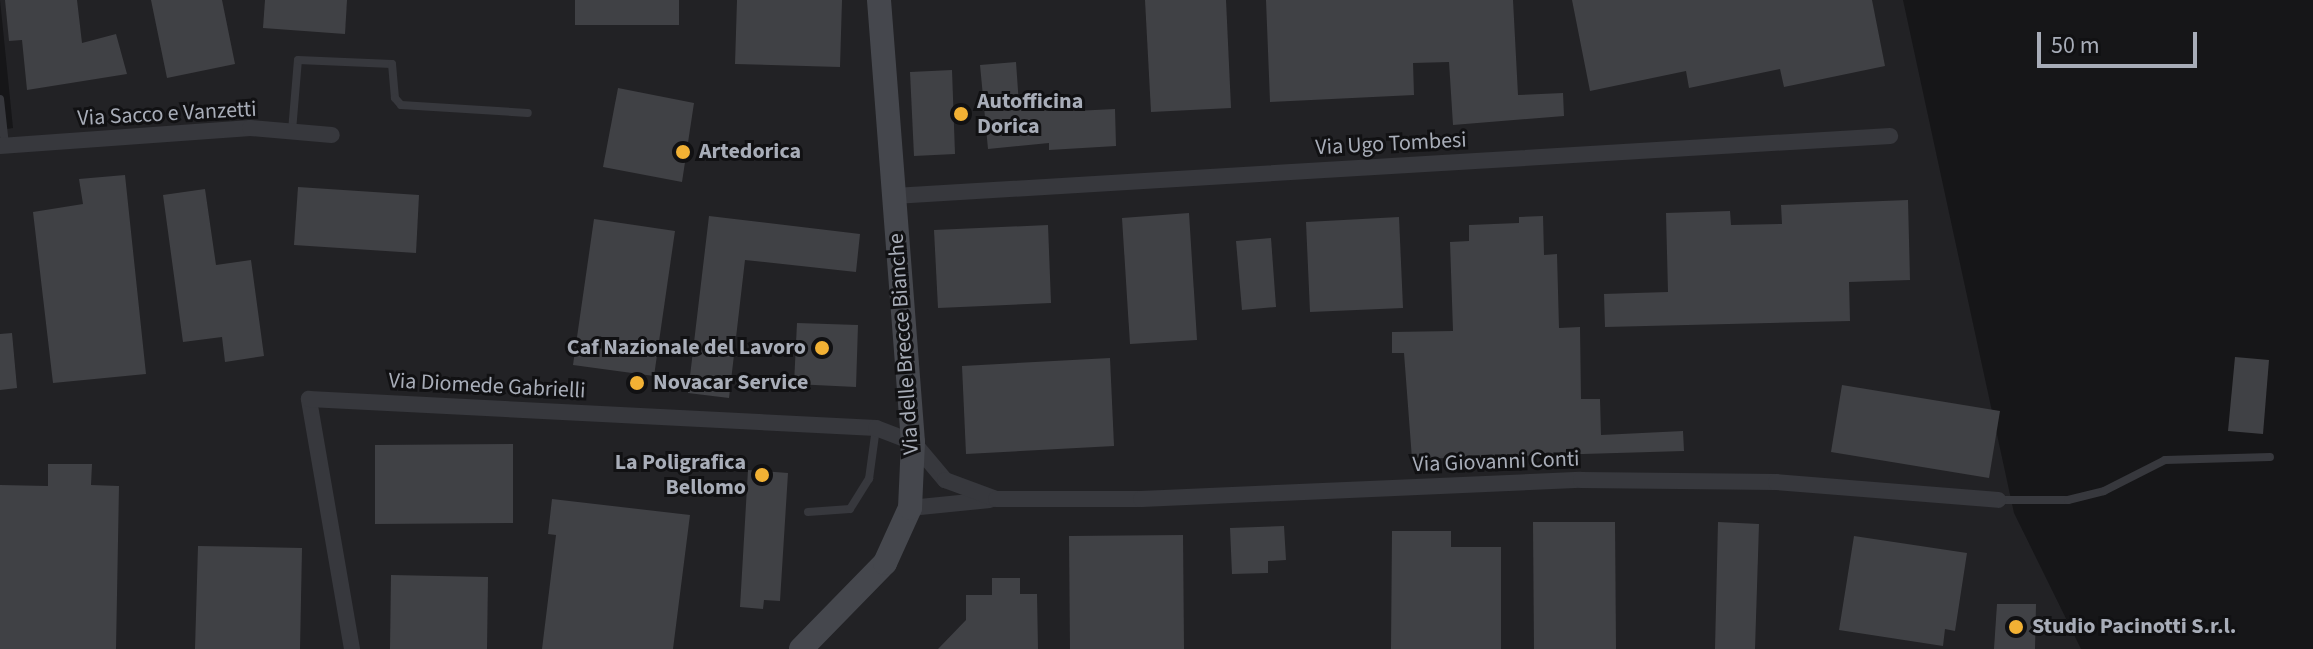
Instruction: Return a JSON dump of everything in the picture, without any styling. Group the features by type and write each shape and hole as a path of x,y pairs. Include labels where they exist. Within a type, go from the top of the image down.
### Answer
{"street":[{"name":"Via delle Brecce Bianche","path":"801,649 885,563 910,508 913,442 879,0"},
{"name":"Via Sacco e Vanzetti","path":"3,146 250,128 332,135"},
{"name":"Via Ugo Tombesi","path":"894,196 1890,136"},
{"name":"Via Diomede Gabrielli","path":"352,649 309,399 876,428 913,442"},
{"name":"Via Giovanni Conti","path":"913,442 945,480 996,499"},
{"name":"Via Giovanni Conti","path":"910,508 996,499 1141,499 1581,480 1776,482 1998,500"}],"lane":[{"path":"292,132 298,60 392,64 401,105 528,113"},
{"name":"Via Sacco e Vanzetti","path":"0,99 3,146"},
{"path":"808,512 850,509 869,479 876,428"},
{"path":"1998,500 2068,500 2104,491 2165,460 2217,454 2270,457"}],"shaded area":[{"path":"0,0 1903,0 2014,513 2081,649 0,649 0,130 13,128"}],"building":[{"path":"5,0 77,0 82,43 116,34 127,74 27,90 22,40 9,41"},
{"path":"151,0 222,0 235,64 167,78"},
{"path":"265,0 347,0 345,34 263,28"},
{"path":"575,0 679,0 679,25 575,25"},
{"path":"737,0 842,0 840,67 735,64"},
{"path":"1145,0 1226,0 1231,108 1151,112"},
{"path":"1266,0 1513,0 1518,95 1563,93 1564,116 1453,125 1449,62 1413,63 1414,95 1270,102"},
{"path":"1572,0 1872,0 1885,66 1784,87 1780,69 1689,88 1686,71 1590,91"},
{"path":"1016,62 1019,105 1075,102 1075,111 1115,109 1116,146 1049,150 1049,143 988,149 980,65"},
{"path":"952,70 955,154 914,156 910,72"},
{"path":"618,88 694,103 682,182 603,167"},
{"path":"125,175 146,374 53,383 33,212 83,204 79,179"},
{"path":"298,187 419,195 416,253 294,245"},
{"path":"205,189 216,265 251,260 264,356 225,362 222,337 183,342 163,195"},
{"path":"1908,200 1910,280 1849,282 1850,321 1605,327 1604,294 1668,292 1666,213 1730,211 1731,225 1782,224 1781,205"},
{"path":"1189,213 1197,340 1130,344 1122,218"},
{"path":"709,216 860,234 856,272 745,260 729,398 688,393"},
{"path":"1543,216 1544,255 1557,254 1559,328 1580,327 1581,399 1600,399 1601,435 1683,431 1684,451 1412,459 1404,353 1392,353 1392,332 1453,331 1450,242 1469,241 1469,225 1519,223 1519,217"},
{"path":"1399,217 1403,308 1310,312 1306,222"},
{"path":"594,219 675,231 654,376 573,365"},
{"path":"1048,225 1051,303 938,308 934,230"},
{"path":"1271,238 1276,307 1242,310 1236,241"},
{"path":"797,323 858,325 856,387 794,384"},
{"path":"12,333 17,388 0,390 0,334"},
{"path":"2235,357 2269,360 2263,434 2228,431"},
{"path":"1110,358 1114,446 966,454 962,366"},
{"path":"1842,385 2000,411 1989,478 1831,452"},
{"path":"513,444 513,523 375,524 375,445"},
{"path":"48,464 92,464 91,485 119,486 116,649 0,649 0,485 48,486"},
{"path":"748,470 788,473 780,601 764,600 763,609 740,607"},
{"path":"552,499 690,515 673,649 542,649 556,535 548,534"},
{"path":"1533,522 1615,522 1616,649 1534,649"},
{"path":"1718,522 1759,524 1755,649 1715,649"},
{"path":"1284,526 1286,560 1268,561 1268,573 1232,574 1230,528"},
{"path":"1392,531 1451,531 1451,547 1501,547 1501,649 1391,649"},
{"path":"1183,535 1184,649 1070,649 1069,536"},
{"path":"1854,536 1967,553 1955,631 1945,629 1943,646 1839,630"},
{"path":"198,546 302,548 300,649 195,649"},
{"path":"391,575 488,577 487,649 390,649"},
{"path":"992,578 1020,578 1020,594 1037,594 1038,649 938,649 966,620 966,595 992,595"},
{"name":"Studio Pacinotti S.r.l.","path":"1997,604 2036,604 2035,649 1994,649"}],"place":[{"name":"Autofficina Dorica","path":"961,114"},
{"name":"Artedorica","path":"683,152"},
{"name":"Caf Nazionale del Lavoro","path":"822,348"},
{"name":"Novacar Service","path":"637,383"},
{"name":"La Poligrafica Bellomo","path":"762,475"},
{"name":"Studio Pacinotti S.r.l.","path":"2016,627"}]}
